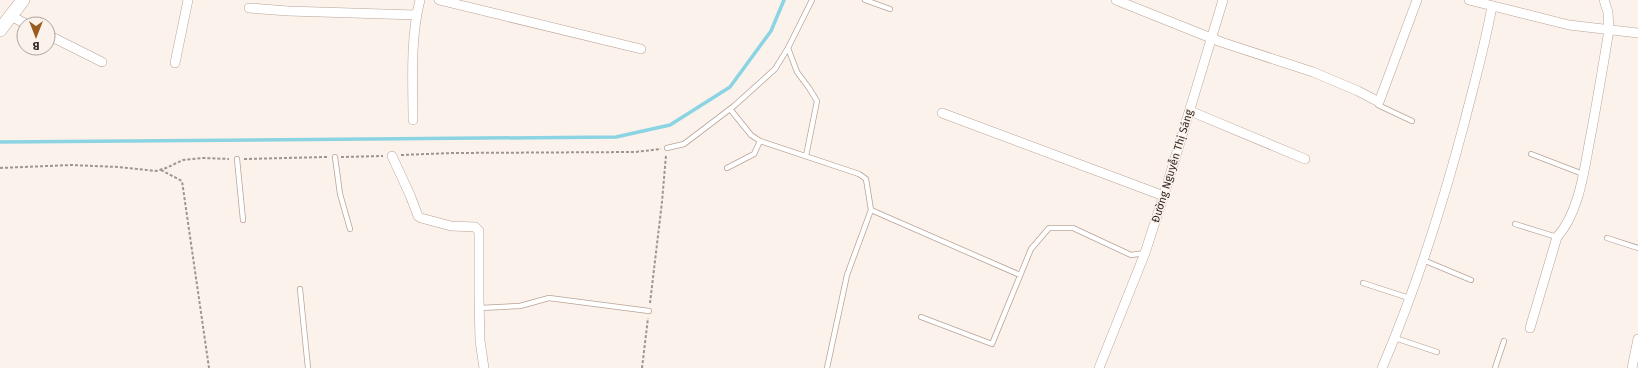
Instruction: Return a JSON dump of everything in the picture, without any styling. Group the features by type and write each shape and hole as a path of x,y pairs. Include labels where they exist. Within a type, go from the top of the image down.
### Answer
{"main road":[{"path":"0,30 23,0"}],"street":[{"path":"175,63 188,0"},
{"path":"413,120 416,15 420,0"},
{"path":"439,0 641,49"},
{"path":"1116,0 1212,38 1313,72 1358,91 1379,102 1417,0"},
{"name":"Đường Nguyễn Thị Sáng","path":"1099,368 1145,253 1164,196 1223,0"},
{"path":"1470,0 1569,25 1638,33"},
{"path":"1530,328 1557,237 1564,229 1573,211 1583,174 1609,30 1608,12 1604,0"},
{"path":"1382,368 1395,338 1447,187 1487,37 1492,6"},
{"path":"249,8 288,11 416,15"},
{"path":"11,16 16,19"},
{"path":"56,39 102,62"},
{"path":"1190,111 1304,159"},
{"path":"942,113 1164,196"},
{"path":"392,156 420,218 450,226 475,227 479,231 480,341 484,368"},
{"path":"1632,368 1638,339"}],"lane":[{"path":"667,148 684,144 730,109 775,69 788,48 812,0"},
{"path":"865,0 890,8"},
{"path":"788,48 797,72 817,101 806,156"},
{"path":"1379,102 1378,105 1412,121"},
{"path":"730,109 751,135 760,141 859,174 866,179 871,210 847,275 827,368"},
{"path":"727,168 754,154 760,141"},
{"path":"1531,154 1583,174"},
{"path":"335,157 340,194 350,228"},
{"path":"237,159 243,220"},
{"path":"871,210 1020,275"},
{"path":"1515,224 1557,237"},
{"path":"921,317 992,344 1031,249 1050,228 1073,228 1131,255 1145,253"},
{"path":"1607,238 1638,248"},
{"path":"1423,260 1471,280"},
{"path":"1363,283 1409,298"},
{"path":"300,289 308,368"},
{"path":"480,308 520,306 549,298 649,311"},
{"path":"1395,338 1437,352"},
{"path":"1495,368 1504,342"}],"path":[{"path":"642,368 667,148"},
{"path":"160,170 182,181 209,368"}],"waterway":[{"path":"0,142 616,137 670,125 730,87 771,31 784,0"}]}
